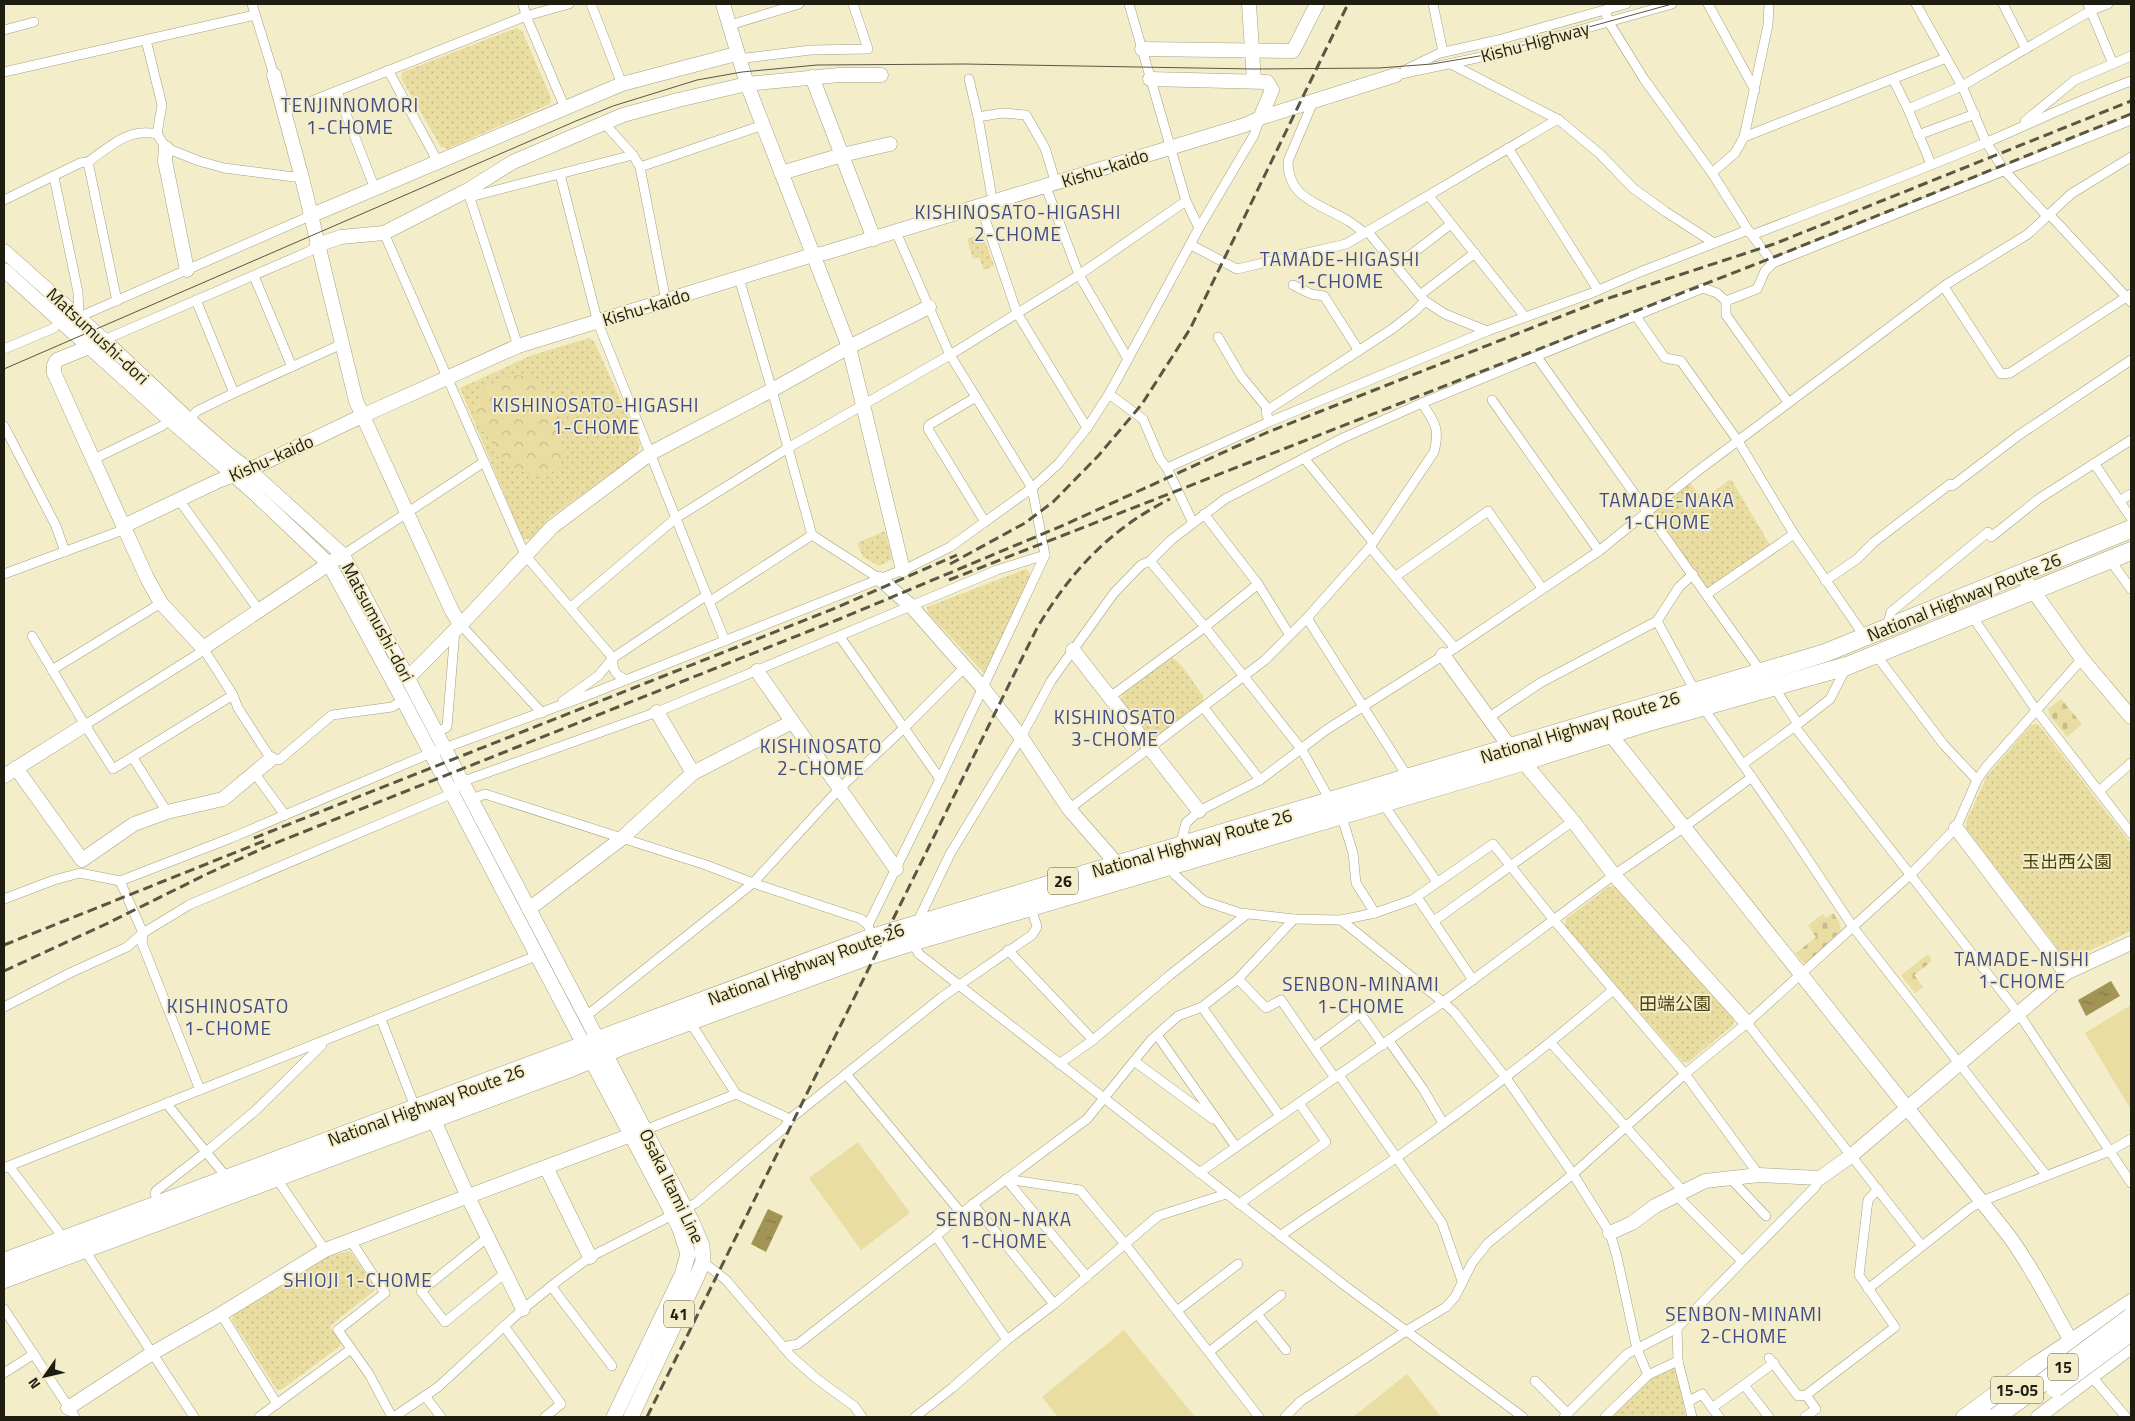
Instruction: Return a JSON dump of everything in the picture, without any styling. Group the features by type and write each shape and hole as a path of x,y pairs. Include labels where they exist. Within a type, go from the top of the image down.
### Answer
{"highway":[{"name":"National Highway Route 26","path":"4,1262 228,1179 271,1171 433,1118 870,932 914,933 1031,907 1168,866 1336,808 1409,778 1610,734 1700,700 1762,673 1825,653 2131,529"},
{"name":"National Highway Route 26","path":"4,1280 84,1249 271,1171 415,1107 595,1049 690,1022 865,957 914,933 1117,864 1180,846 1336,808 1382,802 1517,755 1700,700 1774,687 1847,666 2131,551"},
{"name":"15","path":"1996,1417 2131,1317"},
{"name":"15","path":"2016,1417 2131,1332"},
{"name":"15-05","path":"1981,1417 2052,1362 2070,1342"}],"main road":[{"name":"Osaka Itami Line","path":"595,1049 680,1213 702,1246 703,1262 631,1417"},
{"name":"Osaka Itami Line","path":"614,1417 682,1275 688,1254 680,1213"}],"street":[{"path":"252,4 274,75 302,178 356,401 452,611 457,626 447,727 436,733"},
{"path":"523,4 526,16 565,108"},
{"path":"284,112 526,16 569,4"},
{"path":"591,4 622,84"},
{"path":"723,4 746,84 849,346 903,570"},
{"path":"730,25 798,4"},
{"path":"54,176 78,292 79,317 310,216 622,84 737,57 811,50 868,49 853,4"},
{"path":"1129,4 1186,201 1200,228"},
{"path":"1249,4 1254,81"},
{"path":"1142,49 1294,51 1318,4"},
{"path":"1433,4 1444,52"},
{"name":"Kishu Highway","path":"1396,75 1444,52 1498,40 1626,4"},
{"name":"Kishu Highway","path":"1313,102 1396,75 1451,64 1672,4"},
{"path":"1708,4 1755,90"},
{"path":"1712,173 1735,153 1744,137 1768,25 1769,4"},
{"path":"2002,4 2026,49"},
{"path":"1908,109 1962,86 2026,49 2090,7 2108,4"},
{"path":"1920,5 1962,86 1986,142 2004,170 2130,297 2010,373 2001,374 1944,287"},
{"path":"2090,7 2113,64"},
{"path":"1605,10 1608,22 1644,79 1712,173 1750,233 1773,263"},
{"path":"4,72 255,16"},
{"path":"4,30 34,22"},
{"path":"146,40 162,105 157,134 166,148 199,162 224,168 302,178"},
{"path":"2015,128 2075,80 2131,56"},
{"path":"1744,137 1946,58"},
{"path":"1451,64 1558,119 1600,154 1634,189 1714,243"},
{"path":"388,70 438,162"},
{"path":"104,340 254,276 310,251 317,245 340,237 384,233 469,193 513,162 604,123 678,100 746,84 812,77 881,75"},
{"path":"812,77 874,239"},
{"path":"969,79 978,117 991,192"},
{"path":"16,768 81,867 120,881 438,751 542,713 903,570 950,547 1032,488 1059,463 1088,428 1109,394 1200,228 1254,135 1272,90 1267,82 1150,79"},
{"path":"1893,79 1931,164"},
{"path":"1167,468 1269,422 1487,331 1598,290 1714,243 1750,233 1931,164 1986,142 2088,96 2131,81"},
{"path":"337,90 375,189"},
{"path":"1313,102 1288,161 1288,168 1299,192 1317,206 1350,221 1367,232 1423,298 1445,314 1487,331"},
{"name":"Kishu-kaido","path":"4,574 124,530 128,524 179,500 249,470 362,416 518,346 598,323 806,257 874,239 1051,186 1313,102"},
{"path":"978,117 1002,113 1026,115 1045,148 1051,186 1079,274 1128,360"},
{"path":"1918,135 1975,114"},
{"path":"1191,245 1237,269 1346,244 1558,119"},
{"path":"1726,301 1757,290 1765,271 1773,263 2131,120"},
{"path":"604,123 633,155 640,167 666,301"},
{"path":"640,167 763,125"},
{"path":"4,200 80,163 88,162 127,135 142,132 157,134"},
{"path":"781,173 842,155 890,144"},
{"path":"166,148 165,161 187,270"},
{"path":"1508,148 1598,290"},
{"path":"469,193 560,174 633,155"},
{"path":"1180,846 1186,823 1199,811 1260,780 1326,730 1449,652 1599,551 1646,512 1788,402 1944,287 2028,234 2071,194 2131,158"},
{"path":"88,162 117,300"},
{"path":"560,174 598,323 726,641"},
{"path":"469,193 518,346"},
{"path":"1428,196 1525,317"},
{"path":"571,607 676,518 788,448 950,356 1079,274 1186,201"},
{"path":"981,207 1017,314 1088,428"},
{"path":"1396,266 1451,224"},
{"path":"870,932 896,869 1045,555 1032,488 950,356 896,232"},
{"path":"384,233 446,379 525,556 571,607 613,658 612,669 616,674 626,680"},
{"name":"Matsumushi-dori","path":"4,251 79,317 189,420 249,470 343,555 436,733 438,751 452,794 536,956 595,1049"},
{"path":"1269,422 1266,411 1268,409 1392,329 1414,312 1423,298 1474,253"},
{"name":"Matsumushi-dori","path":"4,270 329,564 403,700 461,782 586,1016 595,1049"},
{"path":"254,276 292,366"},
{"path":"739,278 812,535 880,579 912,607 983,688 1021,737 1070,809 1117,864"},
{"path":"1294,285 1311,294 1324,296 1359,351"},
{"path":"1523,1417 1280,1236 958,985 919,954 914,933 950,854 1021,737 1051,682 1073,650 1114,593 1141,565 1150,561 1171,540 1225,499 1304,458 1422,403 1703,288 1717,293 1726,301 1726,315 1788,402"},
{"path":"196,300 234,393"},
{"path":"408,678 552,527 650,454 772,390 849,346 929,307"},
{"path":"1636,315 1665,358 1681,361 1738,441 1794,534 1865,637"},
{"path":"4,349 54,328 60,321"},
{"path":"1218,337 1242,376 1268,409"},
{"path":"189,420 197,411 342,344"},
{"path":"88,347 56,360 54,373 92,460 124,530 161,603 203,648 271,759 279,760 332,715 392,707 403,700"},
{"path":"1538,357 1646,512 1693,574 1762,673"},
{"path":"1826,581 1857,558 1874,542 2019,435 2131,360"},
{"path":"1109,394 1143,419 1160,459 1167,468 1193,523"},
{"path":"976,397 929,425 928,429 985,522"},
{"path":"1492,400 1599,551"},
{"path":"1070,809 1265,660 1307,618 1372,544 1434,452 1438,436 1434,420 1422,403"},
{"path":"92,460 162,426 170,420"},
{"path":"4,426 56,526 65,552"},
{"path":"1887,628 1891,612 1990,534 2040,498 2131,440"},
{"path":"1304,458 1396,576 1449,652 1488,718 1517,755 1573,821 1614,875 1747,1024 1922,1246"},
{"path":"4,776 198,654 203,648 258,609 484,462"},
{"path":"2094,463 2131,518"},
{"path":"2119,501 2131,494"},
{"path":"179,500 258,609"},
{"path":"1396,576 1488,511 1542,588"},
{"path":"1204,514 1258,584 1289,634"},
{"path":"1707,594 1794,534"},
{"path":"553,708 598,676 613,658 812,535"},
{"path":"4,1007 127,946 143,933 189,905 452,794 461,782 657,712 912,607 996,570 1045,555"},
{"path":"2110,560 2131,589"},
{"path":"1150,561 1206,627 1302,750 1336,808 1353,853 1356,883 1375,913"},
{"path":"1488,718 1540,683 1658,620 1680,587 1693,574"},
{"path":"2021,574 2082,658 2131,718"},
{"path":"1110,697 1206,627 1258,584"},
{"path":"52,670 161,603"},
{"path":"1972,616 2036,710 2131,833"},
{"path":"1307,618 1409,778"},
{"path":"1658,620 1700,700 1853,927 2046,1175"},
{"path":"457,626 542,713"},
{"path":"32,636 113,769 233,695"},
{"path":"840,637 940,779"},
{"path":"1073,650 1199,811"},
{"path":"1876,655 1944,745 1977,780"},
{"path":"1285,1417 1301,1401 1406,1331 1446,1307 1455,1297 1472,1263 1488,1243 1573,1174 1685,1074 1747,1024 1910,875 1956,828 1977,780 2082,658"},
{"path":"1743,764 1830,699 1847,666"},
{"path":"586,1016 753,884 840,789 965,667"},
{"path":"757,670 896,869"},
{"path":"1774,687 1797,725 1910,875 2019,1014 2131,1183"},
{"path":"1204,708 1260,780"},
{"path":"657,712 693,773"},
{"path":"529,909 621,839 693,773 792,722"},
{"path":"1610,734 1982,1201 2023,1257 2070,1342 2092,1377 2126,1417"},
{"path":"133,758 167,812"},
{"path":"4,899 54,880 81,867 134,824 167,812 223,799 271,759"},
{"path":"2098,791 2131,763"},
{"path":"255,774 285,815"},
{"path":"1199,1173 1386,1043 1553,919 1752,777"},
{"path":"470,800 485,794 706,865 753,884 861,919 870,932"},
{"path":"1382,802 1437,882"},
{"path":"1434,921 1573,821"},
{"path":"1956,828 2066,973"},
{"path":"1168,866 1175,875 1204,901 1247,914 1294,919 1342,920 1375,913 1417,897 1493,844 1612,990 1685,1074 1759,1175"},
{"path":"120,881 143,933 142,943 200,1090"},
{"path":"1417,897 1473,980"},
{"path":"351,1241 385,1293 338,1330 369,1374 393,1417 438,1387 523,1309 590,1257 696,1204 785,1127 790,1119 846,1074 958,985 1032,935 1037,927 1031,907"},
{"path":"1059,1064 1093,1040 1170,975 1247,914"},
{"path":"783,1347 798,1344 936,1236 973,1204 1087,1119 1157,1035 1178,1016 1202,1007 1238,979 1294,919"},
{"path":"1342,920 1443,1002 1455,1014 1506,1078 1573,1174 1610,1233 1637,1349 1648,1374"},
{"path":"1535,1381 1566,1415 1628,1354 1677,1328 1816,1186 1820,1178 1852,1155 2066,973 2131,943"},
{"path":"1008,950 1093,1040"},
{"path":"65,1240 6,1167 382,1019 536,956"},
{"path":"1238,979 1266,1008 1281,1000 1397,1157 1442,1223 1462,1281"},
{"path":"1280,1236 1397,1157 1506,1078 1552,1043 1612,990"},
{"path":"1202,1007 1280,1116"},
{"path":"1314,1047 1360,1012 1423,1089 1443,1123"},
{"path":"382,1019 415,1107"},
{"path":"690,1022 736,1094 790,1119"},
{"path":"1157,1035 1236,1147"},
{"path":"155,1194 156,1191 255,1111 325,1041"},
{"path":"1552,1043 1679,1193 1742,1261"},
{"path":"1134,1061 1219,1123"},
{"path":"846,1074 962,1214"},
{"path":"4,1309 72,1412 151,1354 325,1250 736,1094"},
{"path":"166,1103 228,1179"},
{"path":"1239,1204 1326,1142 1299,1103"},
{"path":"433,1118 468,1197 523,1309"},
{"path":"1868,1289 1982,1201 2110,1151 2131,1140"},
{"path":"546,1167 590,1257"},
{"path":"271,1171 325,1250"},
{"path":"1610,1233 1632,1223 1655,1206 1705,1181 1759,1175 1820,1178"},
{"path":"1730,1178 1766,1216"},
{"path":"1006,1179 1080,1190 1125,1244 1259,1417"},
{"path":"1006,1179 1087,1277"},
{"path":"1712,1408 1744,1385 1772,1361 1798,1396 1806,1395 1895,1327 1859,1275 1868,1200 1878,1189"},
{"path":"915,1417 952,1388 1007,1340 1087,1277 1158,1216 1226,1194"},
{"path":"973,1204 1054,1304"},
{"path":"936,1236 1007,1340"},
{"path":"488,1237 421,1291 445,1322 505,1273"},
{"path":"84,1249 194,1417"},
{"path":"703,1262 726,1280 783,1347 817,1380 854,1406 862,1417"},
{"path":"1177,1311 1238,1264"},
{"path":"551,1286 612,1366"},
{"path":"1209,1352 1282,1295"},
{"path":"1963,1417 2032,1366 2131,1301"},
{"path":"220,1314 277,1404"},
{"path":"1257,1314 1286,1350"},
{"path":"504,1326 561,1404 545,1417"},
{"path":"1677,1328 1678,1361 1692,1417"},
{"path":"2038,1417 2131,1347"},
{"path":"260,1417 352,1349"},
{"path":"4,1373 34,1354"},
{"path":"1605,1417 1648,1374 1678,1361"},
{"path":"1744,1385 1768,1417"},
{"path":"1689,1401 1702,1394 1719,1417"},
{"path":"1806,1395 1823,1417"},
{"path":"425,1396 441,1417"},
{"path":"1805,1417 1816,1409"}],"green space":[{"path":"516,28 522,31 551,98 550,104 447,149 441,147 401,78 403,72"},
{"path":"982,233 994,266 984,270 979,257 973,259 967,239"},
{"path":"589,338 594,341 640,444 637,455 548,519 533,539 523,539 460,388 530,356"},
{"path":"517,375 527,376 535,380 540,386 551,406 560,431 563,453 561,464 553,472 545,475 532,475 510,464 493,444 474,411 484,390 494,382"},
{"path":"1731,479 1770,545 1707,590 1653,515 1654,510 1689,482 1703,499"},
{"path":"885,531 892,559 879,566 863,557 857,543"},
{"path":"1026,569 1030,574 988,670 984,673 928,613 927,607"},
{"path":"1172,657 1182,666 1203,696 1203,701 1153,739 1149,738 1121,701 1122,694"},
{"path":"2061,699 2082,724 2067,737 2050,716 2048,709"},
{"name":"玉出西公園","path":"2038,724 2131,844 2131,931 2070,960 2064,957 1967,830 1966,822 1987,776 2031,725"},
{"name":"田端公園","path":"1610,886 1616,887 1734,1019 1733,1025 1689,1062 1683,1062 1565,927 1566,919"},
{"path":"1833,913 1839,922 1841,930 1808,962 1803,963 1796,953 1816,937 1808,925 1823,914 1826,918"},
{"path":"1928,954 1932,961 1914,975 1923,987 1915,993 1901,975"},
{"path":"2131,1005 2131,1110 2085,1033"},
{"path":"858,1142 910,1213 861,1250 809,1178"},
{"path":"350,1251 375,1287 375,1290 330,1326 341,1343 340,1346 281,1390 277,1390 232,1320 233,1314 326,1257"},
{"path":"1124,1330 1195,1417 1058,1417 1042,1397"},
{"path":"1672,1367 1676,1369 1686,1417 1612,1416 1646,1380"},
{"path":"1407,1374 1441,1417 1353,1417"}],"water":[{"path":"2111,981 2120,996 2086,1016 2078,1000"},
{"path":"768,1209 783,1216 766,1252 751,1244"}],"tram line":[{"path":"4,369 576,121 613,106 697,80 742,72 817,65 964,64 1254,69 1379,68 1432,64 1491,54 1672,4"}],"railway":[{"path":"950,564 1025,523 1053,502 1099,455 1142,404 1190,329 1348,4"},
{"path":"4,971 268,846 842,618 1064,525 1268,432 1600,301 1774,244 2131,101"},
{"path":"949,580 1779,255 2131,114"},
{"path":"647,1417 1037,628 1064,588 1094,553 1129,524 1170,499"},
{"path":"254,838 838,607 957,555"},
{"path":"4,945 264,841"}],"district":[{"name":"TENJINNOMORI 1-CHOME","path":"350,115"},
{"name":"KISHINOSATO-HIGASHI 2-CHOME","path":"1018,222"},
{"name":"TAMADE-HIGASHI 1-CHOME","path":"1340,269"},
{"name":"KISHINOSATO-HIGASHI 1-CHOME","path":"596,415"},
{"name":"TAMADE-NAKA 1-CHOME","path":"1667,510"},
{"name":"KISHINOSATO 3-CHOME","path":"1115,727"},
{"name":"KISHINOSATO 2-CHOME","path":"821,756"},
{"name":"TAMADE-NISHI 1-CHOME","path":"2022,969"},
{"name":"SENBON-MINAMI 1-CHOME","path":"1361,994"},
{"name":"KISHINOSATO 1-CHOME","path":"228,1016"},
{"name":"SENBON-NAKA 1-CHOME","path":"1004,1229"},
{"name":"SHIOJI 1-CHOME","path":"358,1279"},
{"name":"SENBON-MINAMI 2-CHOME","path":"1744,1324"}]}
